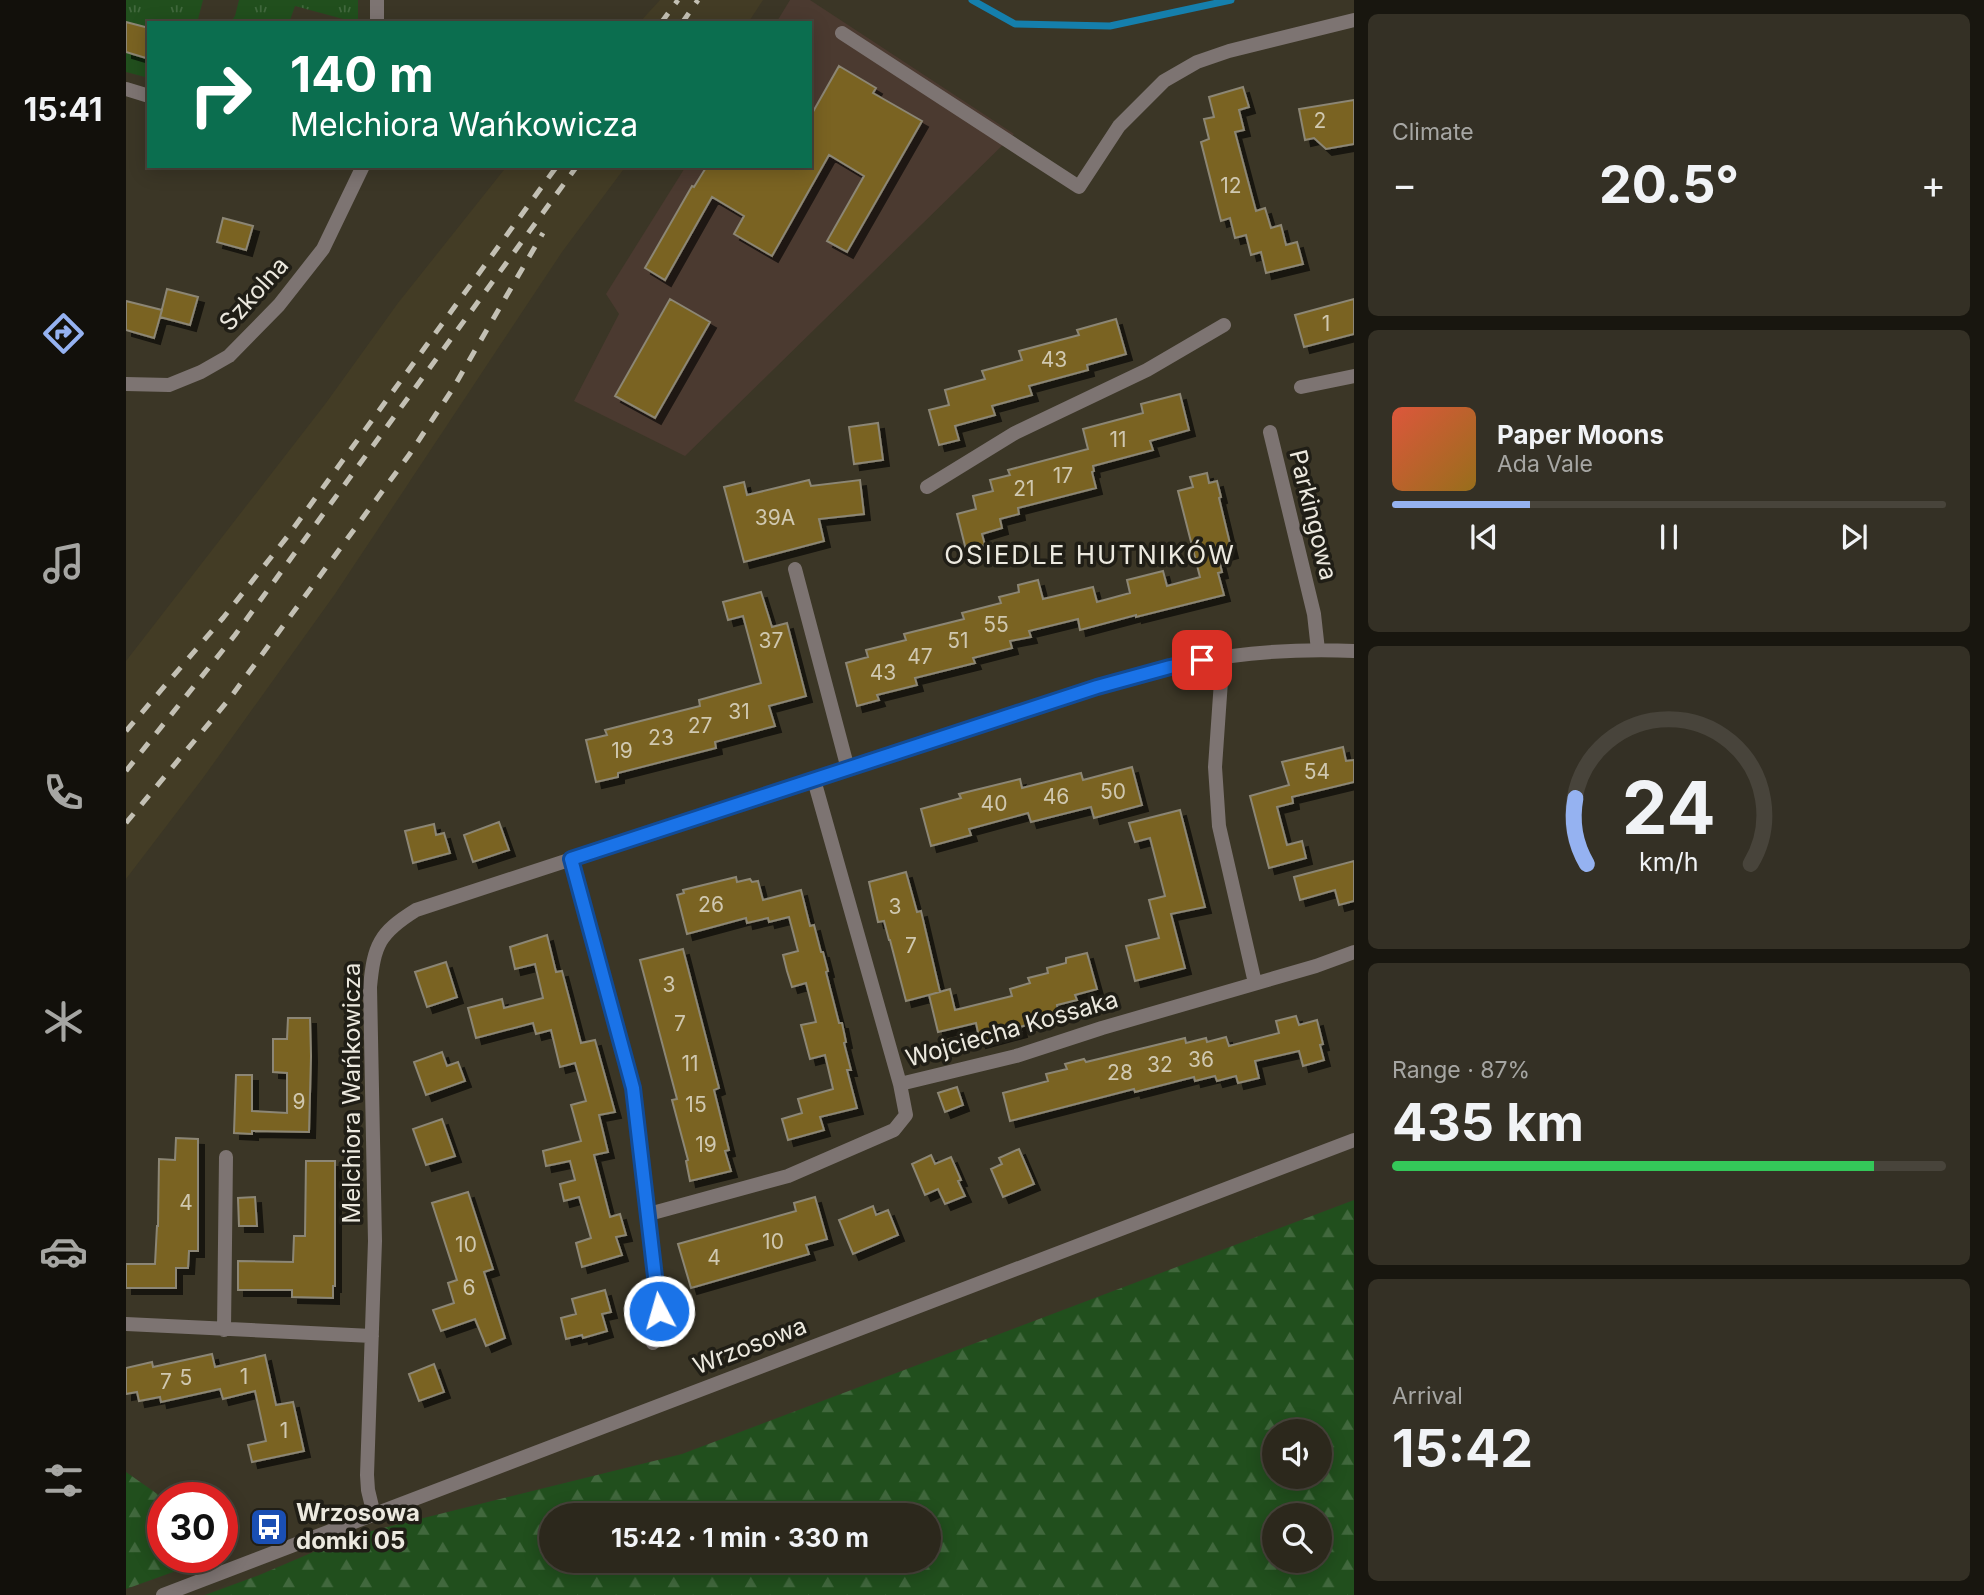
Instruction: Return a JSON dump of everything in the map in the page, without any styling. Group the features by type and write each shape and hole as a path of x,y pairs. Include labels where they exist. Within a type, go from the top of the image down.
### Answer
{"street":[{"path":"377,0 377,21"},
{"path":"842,33 1079,187 1119,126 1164,81 1197,62 1229,51 1354,20"},
{"path":"126,89 147,95"},
{"name":"Szkolna","path":"126,384 169,385 201,372 229,356 279,305 323,249 362,168"},
{"path":"927,488 1015,433 1147,370 1224,325"},
{"path":"1301,387 1354,376"},
{"name":"Parkingowa","path":"1270,432 1314,614 1318,650"},
{"path":"795,569 848,769"},
{"name":"Melchiora Wańkowicza","path":"373,1515 368,1490 374,1215 370,987 376,949 383,936 397,922 416,910 1097,687 1184,663 1220,657 1318,650 1354,651"},
{"path":"1220,657 1215,767 1219,826 1255,983"},
{"path":"814,780 900,1084"},
{"path":"571,859 633,1088 659,1311 653,1343"},
{"name":"Wojciecha Kossaka","path":"649,1214 788,1176 894,1130 906,1115 900,1084 1016,1056 1102,1028 1315,967 1354,952"},
{"name":"Wrzosowa","path":"163,1595 1354,1140"},
{"path":"224,1330 226,1157"},
{"path":"126,1324 372,1336"}],"shaded area":[{"path":"660,0 763,0 749,21 641,21"},
{"path":"790,0 810,0 1014,134 685,456 574,401 619,314 606,294 685,168 812,168 812,21 777,21"},
{"path":"505,168 625,168 562,252 335,594 203,778 126,879 126,661 326,403 398,303"}],"green space":[{"path":"126,0 203,0 198,21 147,21 147,77 126,72"},
{"path":"239,0 358,0 358,21 295,6 290,21 231,21"},
{"path":"1354,1200 1354,1595 205,1595 351,1536 682,1454"},
{"path":"126,1472 147,1487 147,1573 170,1573 126,1589"}],"building":[{"path":"126,22 147,27 147,58 126,52"},
{"path":"839,66 876,88 873,93 922,121 847,252 827,241 864,176 829,155 772,256 734,234 744,216 712,197 665,280 645,268 692,186 694,187 706,168 812,168 812,113"},
{"path":"1243,87 1249,107 1239,110 1244,130 1235,132 1256,211 1265,208 1271,228 1281,225 1286,245 1297,242 1303,264 1266,273 1261,252 1251,255 1246,235 1235,238 1230,218 1221,221 1201,142 1209,139 1204,119 1214,117 1209,97"},
{"path":"1354,100 1354,144 1326,149 1314,138 1305,140 1299,109"},
{"path":"223,218 253,226 246,250 217,242"},
{"path":"167,289 198,297 190,325 160,317"},
{"path":"670,299 710,322 655,418 615,396"},
{"path":"1354,299 1354,334 1304,347 1295,315"},
{"path":"126,301 162,310 154,338 126,330"},
{"path":"1116,319 1126,354 1087,365 1088,370 1029,386 1032,395 992,406 995,415 955,426 959,440 939,445 929,410 949,405 945,390 985,379 982,371 1022,360 1019,351 1079,335 1077,330"},
{"path":"1180,394 1189,430 1150,441 1153,450 1093,466 1096,488 1018,508 1019,514 1000,519 1002,528 982,534 985,545 966,550 957,514 976,509 973,496 993,491 990,480 1010,475 1008,470 1088,449 1083,429 1143,413 1141,404"},
{"path":"878,423 883,460 854,464 849,427"},
{"path":"1207,473 1209,483 1217,481 1232,552 1218,556 1222,572 1218,573 1224,595 1080,630 1078,619 1029,631 1031,637 1010,641 1012,648 973,658 975,663 915,678 917,685 877,695 879,700 857,706 846,663 868,657 866,650 906,640 904,634 964,619 962,613 1001,603 999,597 1019,592 1018,585 1038,580 1043,599 1093,587 1097,602 1130,593 1127,580 1163,571 1167,586 1200,577 1178,491 1193,487 1190,477"},
{"path":"809,480 811,486 860,480 864,514 819,519 824,541 744,562 724,487 744,482 747,495"},
{"path":"761,592 772,627 787,623 806,696 769,706 775,726 715,742 716,748 618,773 618,777 596,782 586,740 607,735 605,730 700,706 699,700 761,683 743,616 728,620 723,602"},
{"path":"1343,747 1346,761 1354,760 1354,782 1292,797 1293,803 1277,807 1287,845 1302,841 1306,858 1269,868 1250,796 1289,785 1282,762"},
{"path":"1132,767 1142,805 1094,818 1091,807 1031,822 1028,813 969,829 971,835 931,846 921,809 961,798 959,794 1020,779 1022,788 1081,773 1083,780"},
{"path":"1180,810 1205,907 1171,914 1185,968 1135,981 1126,946 1159,938 1149,900 1165,896 1150,838 1135,842 1129,823"},
{"path":"499,822 509,850 473,862 464,835"},
{"path":"434,824 436,835 444,833 450,853 413,863 405,831"},
{"path":"1354,861 1354,901 1339,905 1335,890 1300,900 1294,877"},
{"path":"906,872 917,912 921,911 940,992 906,1001 884,921 878,922 869,882"},
{"path":"736,877 737,882 750,879 752,882 758,881 763,900 801,890 810,926 814,925 823,952 846,1042 844,1043 851,1070 847,1070 857,1108 820,1117 824,1130 788,1140 782,1119 802,1113 798,1099 833,1089 825,1055 810,1059 801,1025 816,1022 806,983 792,987 787,971 783,955 798,951 789,917 769,922 768,918 747,923 746,918 687,934 677,895 684,893 683,890"},
{"path":"547,935 556,972 562,971 581,1043 595,1040 615,1112 599,1115 608,1152 594,1155 610,1217 620,1214 626,1235 616,1237 622,1255 582,1267 576,1243 591,1238 579,1197 564,1201 560,1184 575,1180 570,1161 546,1166 543,1151 581,1141 571,1105 586,1101 575,1063 560,1067 551,1030 536,1034 533,1023 476,1038 468,1008 502,999 504,1008 543,998 535,964 515,969 510,947"},
{"path":"683,949 719,1088 714,1090 729,1150 725,1151 731,1171 690,1181 688,1160 672,1100 677,1099 640,960"},
{"path":"1087,953 1097,989 1075,995 1077,1000 1057,1005 1058,1011 1038,1016 1040,1021 1020,1027 1021,1031 980,1042 976,1023 938,1032 929,995 950,989 955,1010 1012,996 1010,989 1030,983 1028,978 1048,973 1047,968 1066,963 1066,958"},
{"path":"446,962 457,997 427,1007 415,972"},
{"path":"1296,1016 1299,1025 1317,1020 1324,1060 1303,1066 1299,1051 1255,1061 1259,1078 1238,1083 1236,1076 1217,1081 1215,1076 1195,1081 1194,1077 1135,1092 1134,1089 1010,1121 1003,1093 1048,1081 1046,1074 1067,1069 1065,1064 1084,1059 1086,1062 1185,1038 1186,1043 1206,1038 1207,1042 1226,1037 1229,1046 1279,1033 1276,1021"},
{"path":"288,1018 310,1018 309,1132 234,1133 236,1075 252,1075 252,1111 287,1113 287,1073 273,1072 273,1039 287,1039"},
{"path":"442,1052 447,1066 458,1062 465,1081 426,1095 414,1062"},
{"path":"957,1087 963,1105 945,1112 938,1093"},
{"path":"442,1119 455,1156 426,1165 413,1129"},
{"path":"176,1138 198,1139 198,1251 189,1251 188,1268 176,1268 176,1288 126,1288 126,1264 155,1264 159,1159 175,1160"},
{"path":"1019,1149 1034,1184 1003,1197 991,1169 1002,1164 999,1158"},
{"path":"931,1155 935,1164 951,1157 965,1196 945,1204 938,1189 925,1195 912,1164"},
{"path":"306,1161 335,1161 333,1298 292,1297 292,1290 238,1290 238,1261 293,1262 294,1236 305,1236"},
{"path":"468,1192 493,1269 484,1272 505,1338 486,1346 475,1319 441,1331 433,1310 454,1303 448,1283 457,1280 432,1203"},
{"path":"255,1197 257,1226 239,1226 238,1198"},
{"path":"815,1197 827,1239 806,1245 809,1254 691,1288 678,1244 796,1211 794,1203"},
{"path":"873,1206 876,1215 888,1210 898,1235 853,1254 839,1220"},
{"path":"605,1290 611,1312 602,1314 607,1331 583,1338 582,1335 566,1339 561,1318 576,1314 572,1299"},
{"path":"212,1354 215,1367 265,1355 276,1405 293,1402 304,1451 252,1462 248,1445 266,1441 255,1391 223,1399 220,1389 161,1402 160,1397 139,1401 137,1392 126,1394 126,1368 152,1362 153,1367"},
{"path":"434,1364 444,1392 419,1401 409,1374"}],"waterway":[{"path":"972,0 1015,24 1110,26 1231,0"}],"railway":[{"path":"662,21 678,0"},
{"path":"683,21 698,0"},
{"path":"126,731 223,618 287,537 556,168"},
{"path":"126,771 235,635 576,168"},
{"path":"126,823 230,698 409,455 452,390 543,233"}],"place":[{"name":"Wrzosowa domki 05","path":"269,1527"}],"district":[{"name":"OSIEDLE HUTNIKÓW","path":"1090,555"}],"route":[{"path":"659,1311 633,1088 571,859 1097,687 1202,660"}]}
